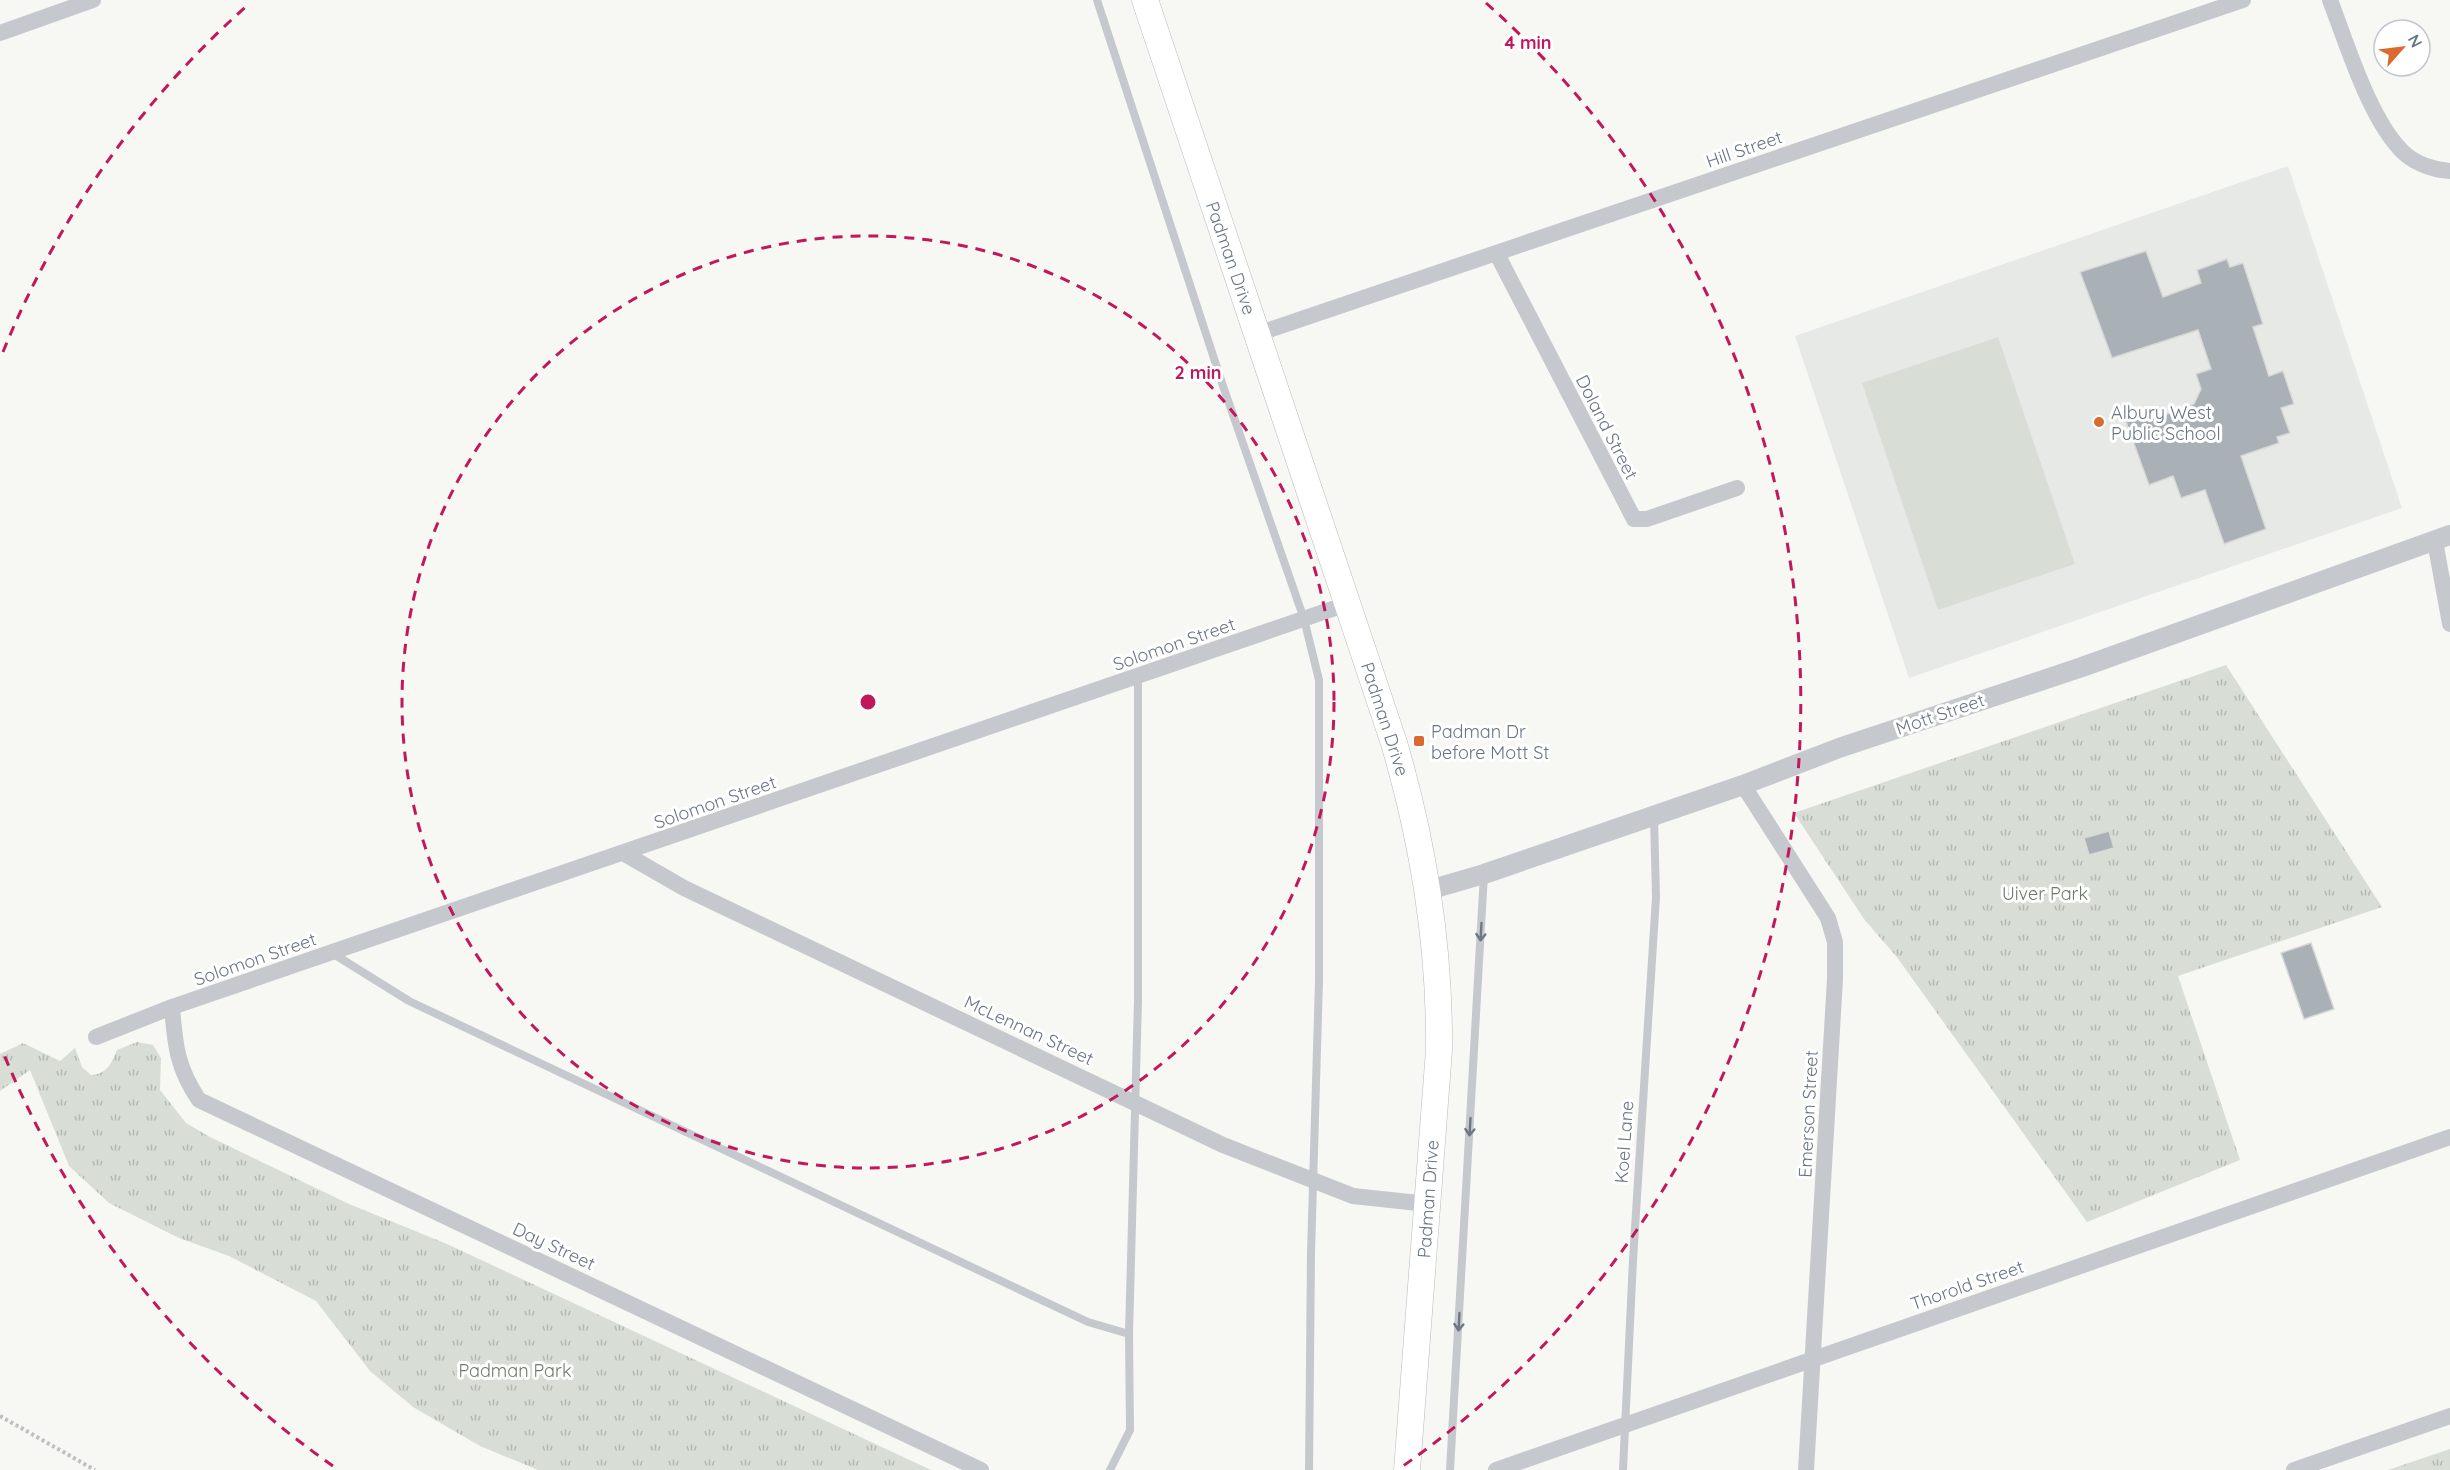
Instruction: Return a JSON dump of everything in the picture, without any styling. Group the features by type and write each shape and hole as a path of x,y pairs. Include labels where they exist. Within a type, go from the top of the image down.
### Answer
{"main road":[{"name":"Padman Drive","path":"1145,0 1406,783 1429,890 1439,993 1439,1050 1407,1470"}],"street":[{"path":"0,33 93,0"},
{"name":"Hill Street","path":"1257,334 2243,0"},
{"path":"2330,0 2372,105 2393,141 2405,154 2425,166 2450,171"},
{"name":"Doland Street","path":"1497,254 1634,519 1647,519 1737,488"},
{"path":"2442,538 2450,624"},
{"name":"Mott Street","path":"1429,890 1484,874 1654,816 1839,748 2082,667 2442,538"},
{"name":"Solomon Street","path":"96,1036 172,1007 625,854 1347,604"},
{"name":"Emerson Street","path":"1743,785 1824,911 1835,942 1835,991 1806,1470"},
{"name":"McLennan Street","path":"625,854 684,888 1223,1145 1314,1183 1373,1200 1428,1204"},
{"name":"Day Street","path":"172,1007 176,1054 185,1080 199,1100 981,1470"},
{"name":"Thorold Street","path":"1496,1470 2450,1137"},
{"path":"2294,1470 2450,1416"}],"lane":[{"path":"1097,0 1223,386 1314,653 1320,706 1309,1470"},
{"path":"1110,1470 1130,1430 1129,1334 1138,977 1138,678"},
{"name":"Koel Lane","path":"1623,1470 1633,1260 1656,897 1654,816"},
{"path":"1450,1470 1484,874"},
{"path":"332,953 409,1001 1088,1322 1129,1334"}],"path":[{"path":"0,1416 95,1470"}],"shaded area":[{"name":"Albury West Public School","path":"2288,166 2402,508 1909,678 1795,336"}],"green space":[{"path":"1998,337 2075,564 1938,610 1862,383"},
{"name":"Uiver Park","path":"2226,665 2382,907 2178,976 2240,1160 2087,1222 1896,956 1864,919 1794,813"},
{"name":"Padman Park","path":"137,1042 153,1045 161,1058 160,1090 186,1123 210,1137 349,1204 447,1244 931,1470 538,1470 480,1446 413,1407 370,1371 316,1301 229,1256 179,1238 109,1203 69,1166 30,1070 0,1091 0,1054 23,1043 60,1061 75,1048 82,1067 91,1075 105,1070 117,1050"},
{"path":"2450,1449 2450,1470 2388,1470"}],"building":[{"path":"2146,251 2163,297 2201,283 2197,270 2227,259 2230,267 2243,263 2263,324 2253,327 2269,376 2283,371 2294,404 2281,408 2290,433 2277,437 2279,443 2241,456 2266,529 2224,544 2205,490 2181,498 2173,476 2149,485 2125,419 2164,406 2167,414 2194,404 2201,389 2196,374 2211,369 2198,330 2112,358 2080,272"},
{"path":"2109,831 2114,848 2089,855 2084,838"},
{"path":"2311,943 2334,1009 2304,1019 2281,953"}],"place":[{"name":"Albury West Public School","path":"2099,422"},
{"name":"Padman Dr before Mott St","path":"1419,741"}]}
